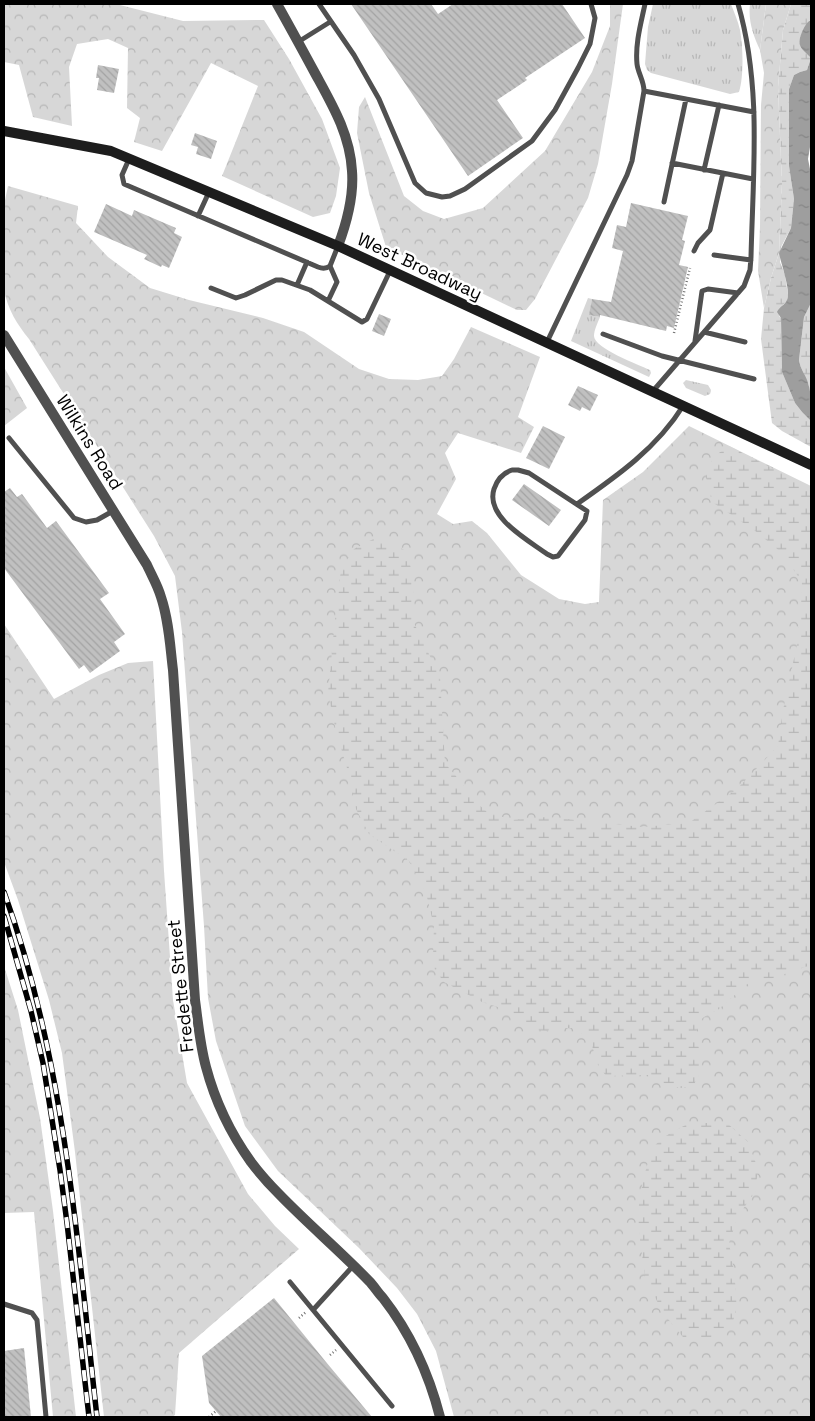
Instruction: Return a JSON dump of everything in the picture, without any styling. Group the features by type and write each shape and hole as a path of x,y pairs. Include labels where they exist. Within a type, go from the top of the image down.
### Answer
{"main road":[{"name":"West Broadway","path":"4,131 111,151 129,158 338,246 811,465"}],"street":[{"path":"277,4 339,119 351,156 351,200 338,246"},
{"name":"Wilkins Road","path":"4,335 148,567"},
{"name":"Fredette Street","path":"148,567 161,596 170,639 195,1000 201,1045 218,1102 238,1142 252,1164 291,1207 370,1282 403,1326 424,1368 440,1417"}],"lane":[{"path":"319,4 354,55 380,99 415,183 426,192 442,197 450,196 465,188 532,141 554,110 590,44 595,18 591,4"},
{"path":"547,342 632,161 644,91 638,71 637,50 645,4"},
{"path":"653,392 744,286 750,270 754,112 749,53 739,6"},
{"path":"298,42 330,22"},
{"path":"644,91 754,112"},
{"path":"664,202 686,99"},
{"path":"704,170 719,106"},
{"path":"129,158 122,175 124,184 306,262 323,269 328,268 338,246"},
{"path":"672,163 753,179"},
{"path":"694,251 698,243 710,230 722,173"},
{"path":"198,216 209,192"},
{"path":"714,255 751,260"},
{"path":"297,285 306,262"},
{"path":"328,301 337,282 330,266"},
{"path":"211,288 236,298 276,280 282,280 310,290 362,322 367,319 390,270"},
{"path":"695,343 702,291 708,289 738,293"},
{"path":"704,332 745,342"},
{"path":"603,334 662,356 754,379"},
{"path":"577,504 641,456 665,432 684,406"},
{"path":"9,438 74,518 86,522 97,520 113,511"},
{"path":"518,470 529,474 577,504 587,511 585,520 561,554 553,557 506,523 498,513 492,499 496,485 502,475 518,470"},
{"path":"313,1310 353,1266"},
{"path":"290,1282 392,1406"},
{"path":"4,1304 32,1313 36,1317 46,1417"}],"path":[{"path":"674,333 690,268"},
{"path":"209,1417 216,1412"}],"green space":[{"path":"4,4 116,4 183,21 264,20 289,59 322,119 340,168 336,196 330,213 313,217 222,176 258,86 211,63 162,151 134,142 140,118 127,108 128,48 108,39 77,44 69,67 72,126 33,117 19,65 4,62"},
{"path":"610,4 623,4 598,164 588,198 535,299 526,310 517,310 386,247 369,193 357,133 359,107 365,97 404,196 423,211 444,219 483,208 545,151 592,72 610,26"},
{"path":"653,4 731,4 739,27 742,45 742,70 739,92 730,94 651,73 647,70 645,64 648,27"},
{"path":"750,4 766,4 760,50 752,28"},
{"path":"766,4 791,4 783,30 778,87 782,184 779,253 764,308 758,271 761,105 764,73 760,50"},
{"path":"791,4 811,4 811,21 809,21 800,37 800,44 811,58 807,70 794,75 789,89 789,166 794,199 791,228 781,247 780,262 785,275 788,295 779,316 781,318 782,372 795,403 811,421 811,447 782,431 772,423 761,339 764,308 779,253 782,184 778,87 783,30"},
{"path":"8,186 78,206 76,223 108,257 150,288 189,300 263,318 304,332 359,369 389,379 418,380 442,376 454,359 471,327 540,357 518,417 534,427 521,453 458,433 445,453 456,479 437,514 453,524 472,521 487,533 521,575 559,599 585,604 599,602 603,500 643,472 689,426 811,486 811,1417 454,1417 436,1351 417,1314 397,1288 359,1248 278,1171 245,1126 216,1041 208,998 182,632 175,576 154,536 11,310 4,290 4,205"},
{"path":"588,298 592,299 590,315 600,317 594,334 596,341 618,356 650,370 649,377 571,341"},
{"path":"811,303 811,397 799,360 804,317"},
{"path":"4,367 27,408 4,426"},
{"path":"686,380 708,385 711,390 710,394 705,396 686,388 683,383"},
{"path":"729,446 811,488 811,965 767,980 754,978 719,1009 698,1022 696,1035 701,1057 698,1077 693,1086 680,1088 660,1082 648,1075 606,1076 598,1065 590,1039 574,1028 558,1028 547,1031 528,1030 514,1021 507,1010 482,1002 444,982 435,970 433,957 434,926 426,893 409,861 369,834 356,809 328,693 341,570 354,549 379,536 406,551 414,579 412,619 440,677 445,763 484,810 511,820 547,817 642,827 689,823 737,789 778,746 783,710 798,640 802,582 782,553 754,530 712,502 706,477 713,457"},
{"path":"4,624 54,699 99,675 128,663 153,661 173,1000 187,1083 248,1194 275,1226 299,1249 179,1353 175,1415 172,1417 104,1417 75,1152 62,1053 49,1000 18,900 4,862"},
{"path":"4,966 18,1010 40,1118 53,1211 76,1417 53,1417 34,1212 4,1213"},
{"path":"689,1123 727,1123 748,1142 758,1169 755,1192 738,1216 729,1243 737,1303 732,1327 707,1339 683,1337 663,1313 645,1277 637,1217 643,1180 652,1148 664,1137"}],"water":[{"path":"809,21 811,21 811,58 802,49 799,41"},
{"path":"811,58 811,141 808,159 811,174 811,303 804,317 799,360 809,388 811,421 795,403 782,372 781,318 777,312 786,302 788,296 779,253 791,228 794,199 789,166 789,89 794,75 807,70"}],"building":[{"path":"351,4 431,4 438,14 453,4 562,4 585,38 525,78 527,80 497,100 523,138 468,176"},
{"path":"98,65 119,69 114,93 97,90 99,78 96,78"},
{"path":"195,133 217,141 211,159 196,154 198,147 191,145"},
{"path":"631,203 688,216 682,240 685,241 679,265 688,267 674,328 667,326 666,331 600,315 600,317 589,315 592,299 611,302 623,251 612,248 617,225 626,227"},
{"path":"106,204 132,216 134,210 176,228 174,233 182,237 169,268 162,265 161,267 144,259 147,255 94,232"},
{"path":"379,314 391,319 384,336 372,331"},
{"path":"578,386 598,395 590,411 582,407 580,411 568,405"},
{"path":"543,426 565,437 549,469 526,458"},
{"path":"524,484 561,510 549,526 512,500"},
{"path":"10,488 17,497 22,494 47,528 56,521 109,593 100,599 125,634 114,642 120,651 90,673 84,665 79,669 4,568 4,492"},
{"path":"274,1298 372,1417 221,1417 209,1403 202,1356"},
{"path":"24,1348 31,1417 4,1417 4,1351"}],"railway":[{"path":"4,892 25,956 55,1086 75,1218 97,1417"},
{"path":"4,916 31,1011 43,1063 67,1223 89,1417"}]}
